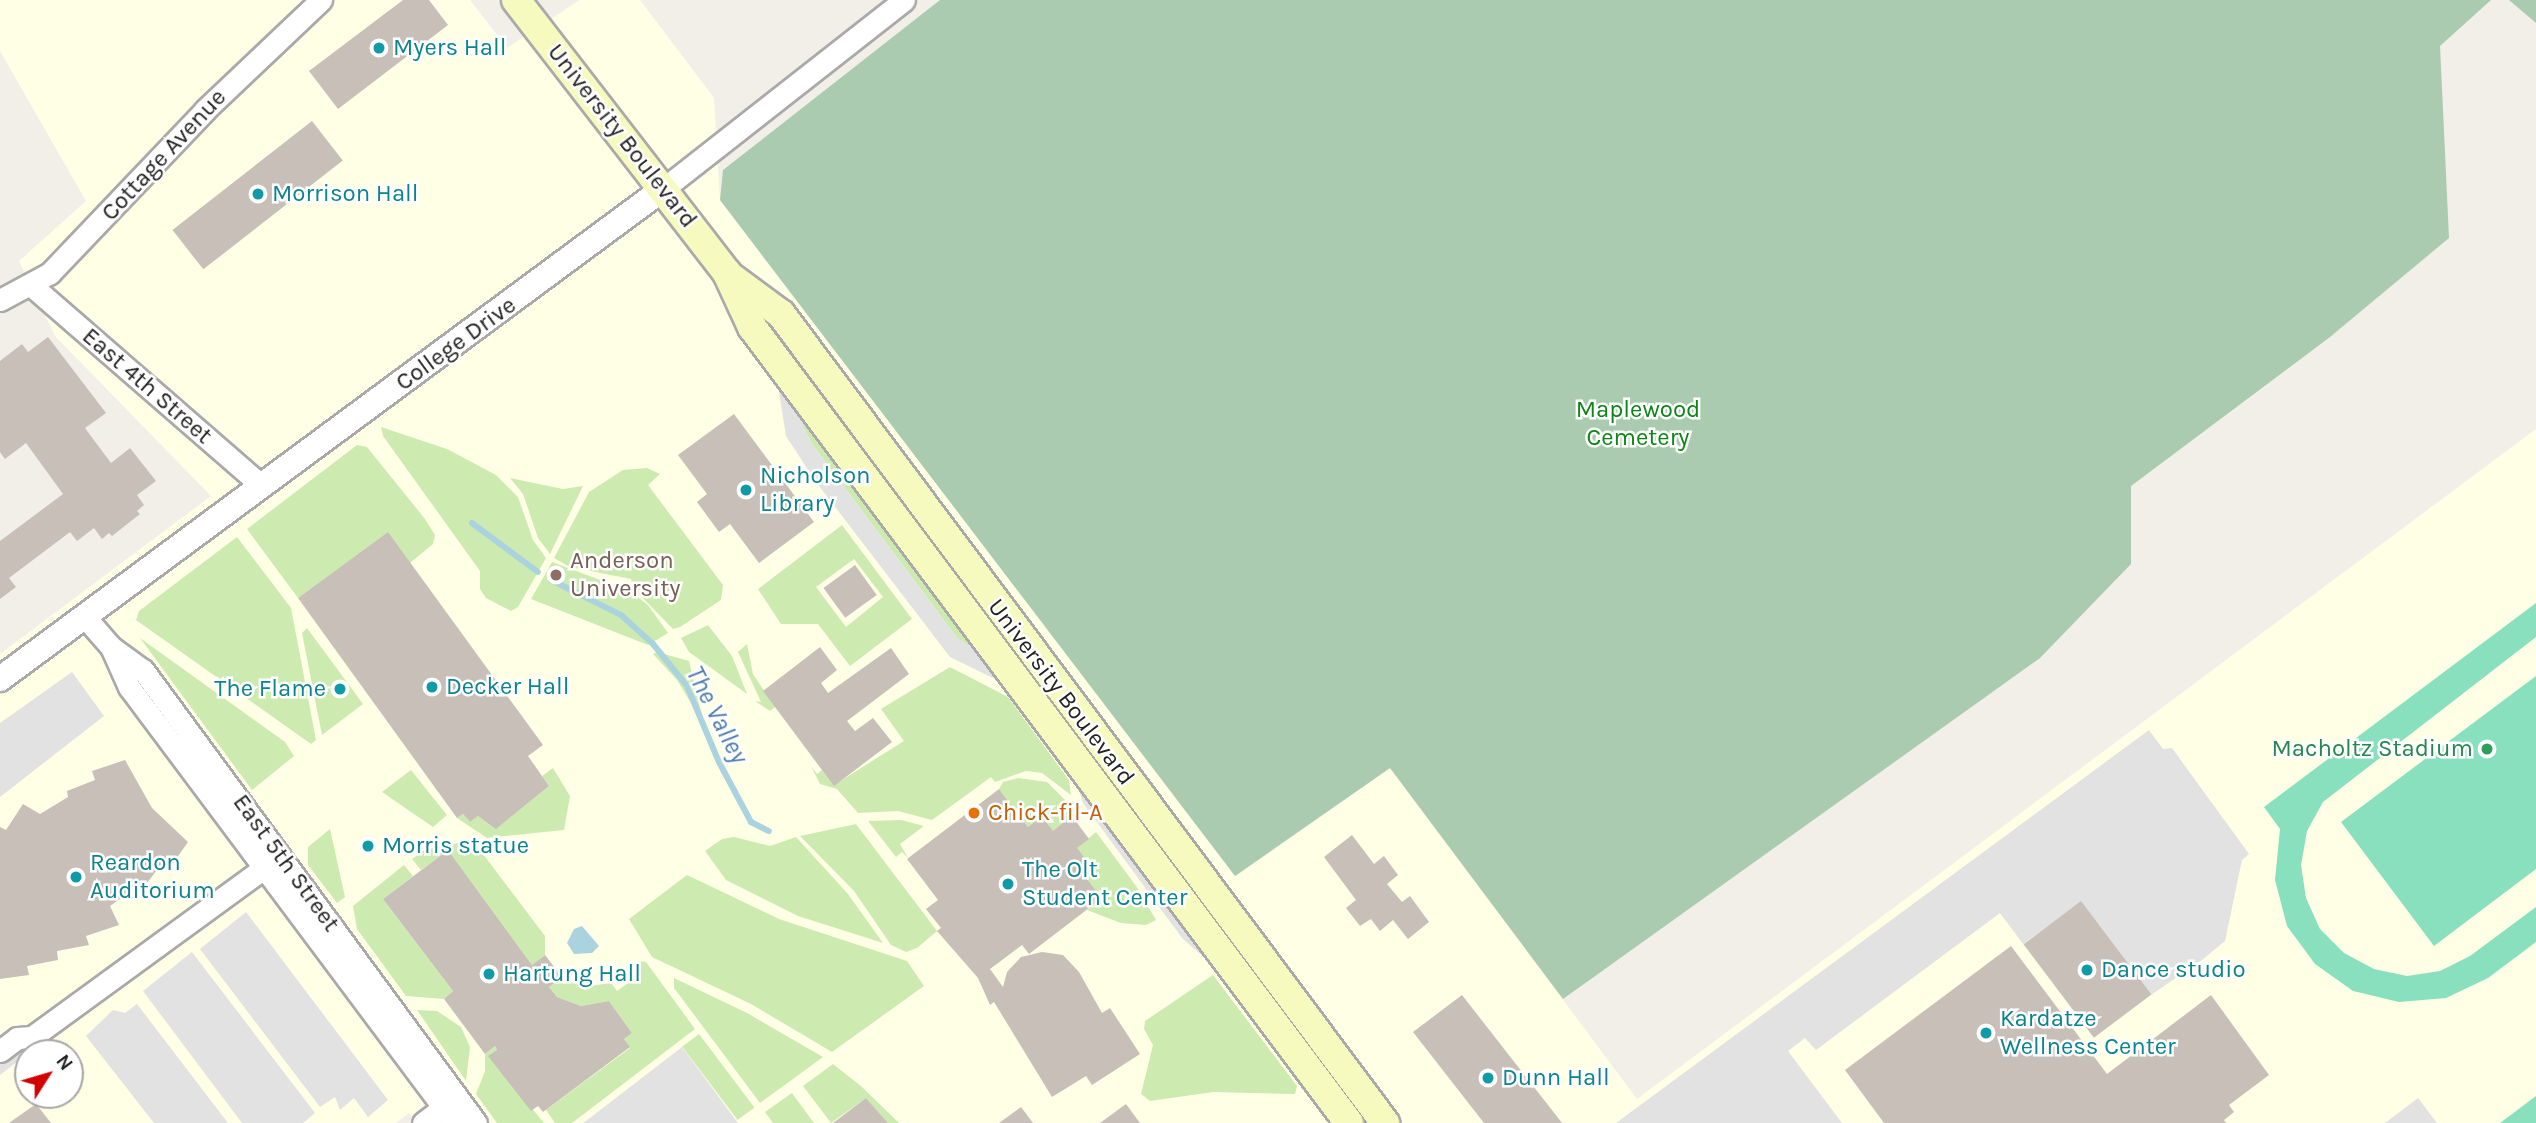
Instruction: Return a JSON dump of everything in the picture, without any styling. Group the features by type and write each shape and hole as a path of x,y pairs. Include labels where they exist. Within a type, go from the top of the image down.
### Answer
{"main road":[{"name":"University Boulevard","path":"516,0 727,273 752,327 801,393 1220,928 1385,1123"},
{"name":"University Boulevard","path":"727,273 781,314 826,374 1220,928 1349,1123"}],"street":[{"name":"Cottage Avenue","path":"0,300 32,286 109,215 205,110 321,0"},
{"name":"College Drive","path":"0,679 663,189 904,0"},
{"name":"East 4th Street","path":"32,286 262,486"},
{"path":"801,393 826,374"},
{"name":"East 5th Street","path":"84,616 111,647 144,670 476,1123"},
{"path":"111,647 129,687 263,868 439,1119"},
{"path":"0,1051 17,1038 32,1037 280,855"}],"shaded area":[{"name":"Anderson University","path":"0,0 470,0 507,48 580,0 640,0 714,98 720,200 1236,876 1390,768 1637,1099 2536,429 2536,1123 416,1123 409,1113 396,1123 0,1123 0,654 211,496 55,336 19,261 86,201 0,51"},
{"path":"775,367 804,416 804,429 812,444 958,639 976,649 982,646 1005,684 950,657 816,482 786,436"},
{"path":"72,672 104,716 0,797 0,723"},
{"path":"2149,730 2163,749 2172,748 2249,854 2242,860 2225,941 2202,960 2151,995 2081,902 2023,944 2000,913 1816,1050 1805,1038 1788,1051 1842,1123 1616,1123"},
{"path":"1072,769 1224,975 1182,938 1083,803"},
{"path":"246,912 388,1100 368,1117 354,1098 340,1110 335,1097 320,1107 200,949"},
{"path":"192,952 315,1113 303,1123 242,1123 143,991"},
{"path":"137,1004 228,1123 154,1123 86,1036 113,1010 125,1013"},
{"path":"0,1040 14,1044 14,1064 0,1075"},
{"path":"682,1047 738,1123 583,1123 586,1121"},
{"path":"2418,1098 2437,1123 2385,1123"}],"green space":[{"name":"Maplewood Cemetery","path":"940,0 2491,0 2440,46 2449,238 2330,337 2131,486 2131,564 2040,658 1563,999 1390,768 1235,876 720,200 723,170"},
{"path":"2509,0 2536,0 2536,23"},
{"path":"804,416 982,646 976,650 958,639 812,444 804,429"},
{"path":"381,427 447,449 496,475 518,497 533,540 546,558 518,607 511,611 486,598 480,589 480,571 383,436"},
{"path":"357,445 367,447 425,519 435,535 433,544 410,563 387,533 298,598 247,529"},
{"path":"647,468 660,474 648,485 723,585 721,600 680,627 673,629 633,588 631,579 570,567 554,558 589,492 623,470"},
{"path":"510,478 563,489 583,486 550,554 538,538 523,494"},
{"path":"842,525 912,619 850,666 818,624 781,624 758,589","holes":["854,559 883,597 846,627 816,587"]},
{"path":"237,537 291,608 316,740 311,744 136,620 139,611"},
{"path":"552,562 630,591 648,605 668,633 648,645 531,599"},
{"path":"2536,603 2536,637 2323,802 2307,831 2301,865 2306,898 2320,929 2344,953 2374,969 2407,976 2440,971 2470,956 2536,907 2536,942 2488,978 2446,998 2399,1002 2353,991 2315,964 2287,926 2275,880 2280,829 2264,807"},
{"path":"708,625 732,656 747,694 689,652 681,638"},
{"path":"307,628 363,704 322,735 302,633"},
{"path":"140,638 285,742 294,756 252,790"},
{"path":"747,644 753,674 775,707 770,711 755,701 761,702 738,652"},
{"path":"657,652 689,661 704,724 677,680 653,654"},
{"path":"950,667 1008,697 1069,780 1071,795 1042,773 1026,771 995,782 991,777 932,820 898,811 858,813 837,789 820,784 811,766 817,774 822,770 834,785 904,741 881,709"},
{"name":"Macholtz Stadium","path":"2536,676 2536,869 2434,946 2341,822"},
{"path":"553,768 570,796 564,830 487,838 457,818 463,814 470,822 478,816 497,828 549,786 542,776"},
{"path":"411,770 447,815 433,827 382,792"},
{"path":"1018,778 1047,782 1078,813 1053,831 1028,827 999,789 1003,782"},
{"path":"901,820 924,826 900,844 908,858 902,852 896,857 868,821"},
{"path":"856,824 937,931 917,948 906,952 891,945 854,891 800,836"},
{"path":"330,829 345,897 337,903 308,865 308,847"},
{"path":"1096,832 1136,886 1156,920 1146,925 1121,923 1087,910 1102,898 1079,869 1077,848"},
{"path":"734,837 770,846 796,837 848,894 883,943 798,916 726,880 705,851 722,839"},
{"path":"458,843 480,850 545,936 545,955 532,965 448,850 421,870 412,859 424,850"},
{"path":"404,865 413,876 383,899 453,991 444,999 406,996 357,929 353,906"},
{"path":"687,875 779,919 907,961 924,986 832,1052 751,1004 652,957 629,919"},
{"path":"638,961 646,962 695,1029 572,1123 555,1123 546,1110 630,1048 624,1039 632,1033 609,1001 581,1006 557,997 549,987 562,977 582,987 611,983 617,991 635,978 628,969"},
{"path":"1213,975 1297,1086 1295,1094 1213,1092 1150,1101 1141,1094 1153,1045 1144,1029 1145,1021"},
{"path":"674,978 747,1013 823,1057 760,1103 674,988"},
{"path":"417,1010 437,1011 461,1027 470,1047 466,1081"},
{"path":"699,1034 754,1107 738,1120 682,1047"},
{"path":"495,1046 497,1050 489,1056 544,1123 497,1123 476,1094 485,1071 485,1054"},
{"path":"833,1064 862,1087 899,1123 888,1123 866,1098 831,1123 803,1086"},
{"path":"792,1093 814,1123 773,1123 765,1112"},
{"path":"2536,1096 2536,1123 2500,1123"}],"water":[{"path":"582,926 599,946 592,953 574,954 567,943 574,929"}],"building":[{"name":"Myers Hall","path":"403,0 429,0 448,25 338,109 309,71"},
{"name":"Morrison Hall","path":"312,121 343,160 203,269 173,230"},
{"path":"48,337 106,413 85,428 111,463 130,448 156,481 137,495 144,505 137,511 140,514 112,536 109,533 102,539 94,528 77,541 70,532 9,578 16,587 0,599 0,541 63,494 26,443 5,459 0,452 0,361 22,344 28,352"},
{"name":"Nicholson Library","path":"734,414 814,522 759,563 730,524 719,532 697,502 707,494 678,455"},
{"name":"Decker Hall","path":"388,532 543,745 528,756 549,786 496,829 478,816 470,822 463,814 457,818 298,598"},
{"path":"855,565 877,595 845,618 823,588"},
{"path":"820,647 837,670 821,683 828,693 891,648 909,674 847,721 855,731 873,718 892,742 834,786 763,691"},
{"name":"Reardon Auditorium","path":"125,760 152,808 188,842 169,869 161,865 143,888 139,886 110,906 119,925 86,936 89,945 57,951 58,960 27,966 29,975 0,979 0,827 6,830 23,804 40,814 68,797 67,791 95,780 92,771"},
{"name":"The Olt Student Center","path":"999,789 1028,827 1042,817 1053,831 1072,816 1089,839 1077,848 1088,862 1079,869 1102,898 1029,954 1022,945 990,969 1003,987 1007,972 1021,957 1042,952 1063,955 1079,972 1102,1013 1110,1008 1140,1054 1092,1085 1086,1076 1052,1097 994,1002 990,1005 978,978 937,931 941,928 926,909 938,900 907,859"},
{"path":"1352,835 1374,864 1384,856 1398,875 1387,884 1402,902 1410,896 1429,922 1408,939 1393,920 1380,931 1371,919 1360,926 1346,908 1356,900 1324,857"},
{"name":"Hartung Hall","path":"448,850 532,965 545,955 562,977 549,987 557,997 581,1006 609,1001 632,1033 624,1039 630,1047 543,1112 538,1106 531,1111 488,1056 497,1050 495,1046 485,1054 444,999 453,991 383,899"},
{"name":"Dance studio","path":"2081,901 2151,994 2094,1038 2023,944"},
{"name":"Kardatze Wellness Center","path":"2011,946 2107,1074 2211,995 2269,1075 2229,1105 2234,1112 2224,1120 2226,1123 1884,1123 1845,1070"},
{"name":"Dunn Hall","path":"1462,995 1562,1123 1484,1123 1413,1032"},
{"path":"866,1098 888,1123 833,1123"},
{"path":"1126,1104 1140,1123 1100,1123"},
{"path":"1021,1107 1033,1123 999,1123"},
{"path":"29,1109 40,1109 51,1123 9,1123"}],"waterway":[{"name":"The Valley","path":"472,523 538,572"},
{"name":"The Valley","path":"551,580 621,615 653,644 687,686 719,762 751,822 769,831"}],"place":[{"name":"Myers Hall","path":"379,48"},
{"name":"Morrison Hall","path":"258,194"},
{"name":"Nicholson Library","path":"746,490"},
{"name":"Anderson University","path":"556,575"},
{"name":"Decker Hall","path":"432,687"},
{"name":"The Flame","path":"340,689"},
{"name":"Macholtz Stadium","path":"2487,749"},
{"name":"Chick-fil-A","path":"974,813"},
{"name":"Morris statue","path":"368,846"},
{"name":"Reardon Auditorium","path":"76,877"},
{"name":"The Olt Student Center","path":"1008,884"},
{"name":"Dance studio","path":"2087,970"},
{"name":"Hartung Hall","path":"489,974"},
{"name":"Kardatze Wellness Center","path":"1986,1033"},
{"name":"Dunn Hall","path":"1488,1078"}]}
